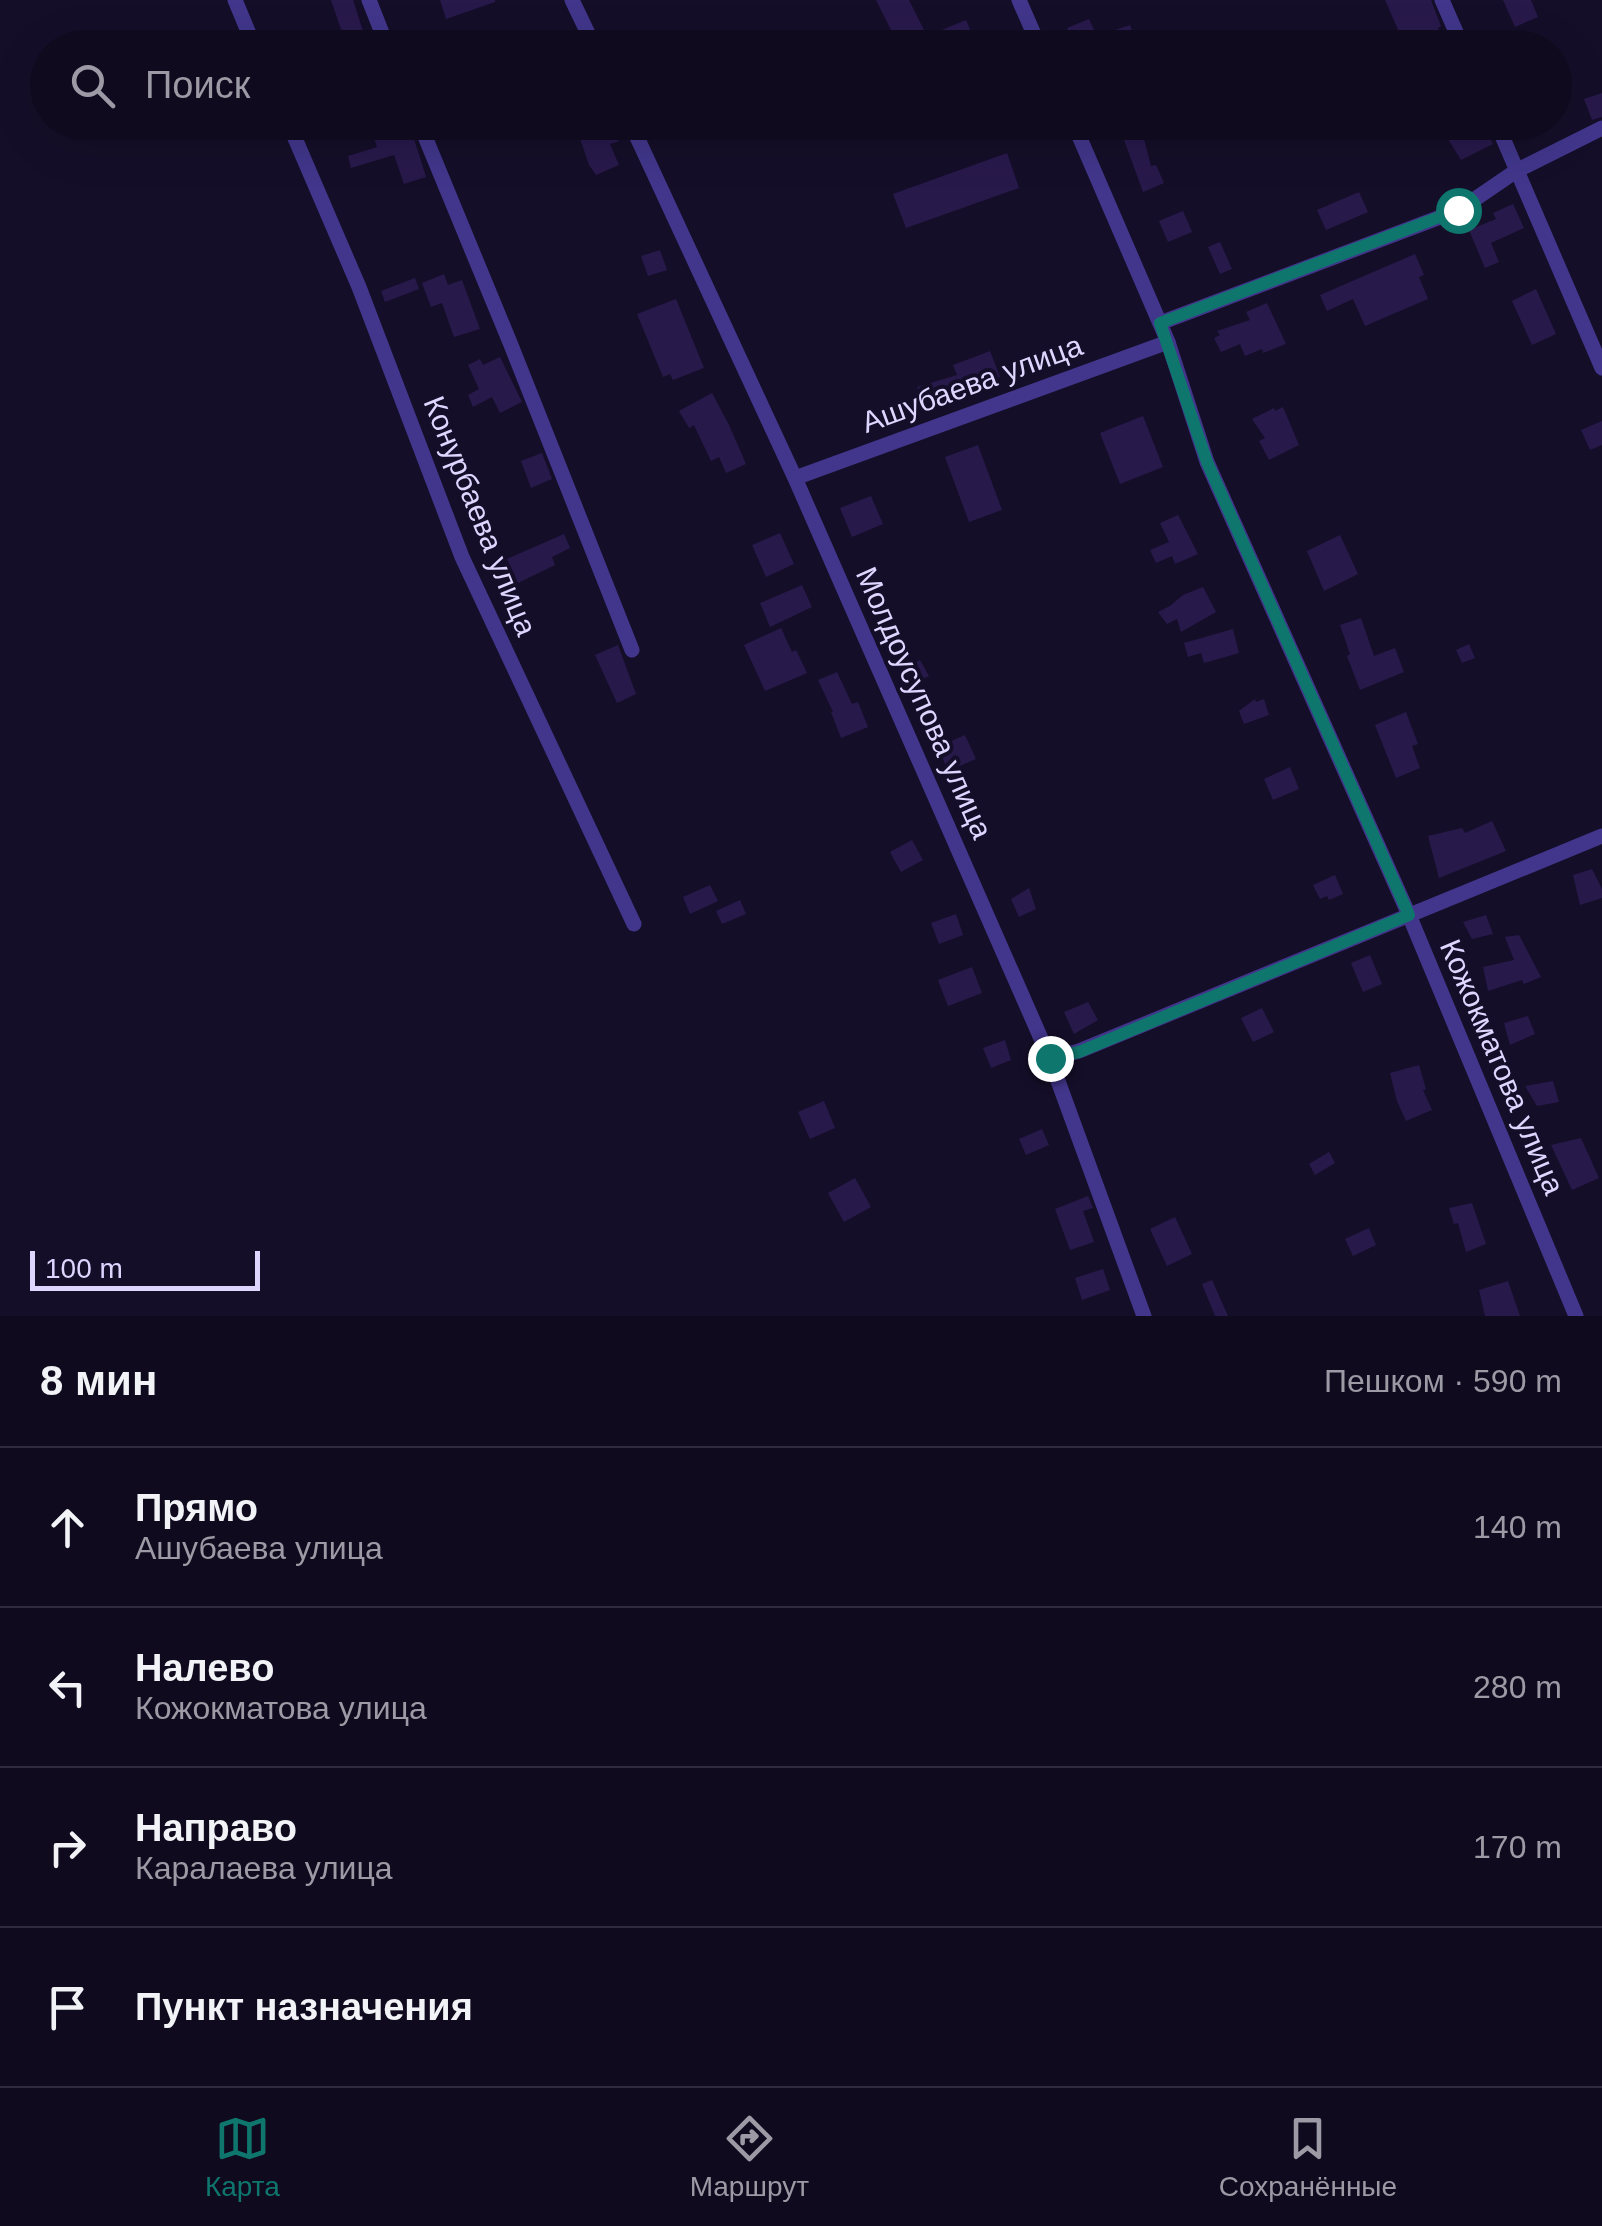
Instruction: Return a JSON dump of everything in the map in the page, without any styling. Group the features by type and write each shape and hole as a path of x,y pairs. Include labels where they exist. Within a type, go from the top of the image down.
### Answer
{"street":[{"path":"234,0 247,30"},
{"path":"369,0 381,30"},
{"path":"572,0 586,30"},
{"path":"1020,0 1032,30"},
{"path":"1442,0 1455,30"},
{"path":"1160,323 1458,210 1516,171 1602,128"},
{"name":"Конурбаева улица","path":"296,140 360,287 462,558 634,924"},
{"path":"426,140 632,650"},
{"name":"Молдоусупова улица","path":"638,140 795,478 1050,1058 1144,1316"},
{"name":"Кожокматова улица","path":"1081,140 1168,342 1207,462 1409,915 1576,1316"},
{"path":"1503,140 1602,368"},
{"name":"Ашубаева улица","path":"795,478 1168,342"},
{"path":"1050,1058 1079,1052 1602,836"}],"building":[{"path":"331,0 353,0 363,30 341,30"},
{"path":"440,0 495,0 495,2 446,19"},
{"path":"876,0 909,0 924,30 891,30"},
{"path":"1385,0 1431,0 1441,26 1439,30 1398,30"},
{"path":"1503,0 1531,0 1538,17 1515,27"},
{"path":"1089,19 1094,30 1068,30"},
{"path":"966,20 970,30 942,30"},
{"path":"1602,93 1602,117 1592,120 1584,99"},
{"path":"375,140 414,140 426,177 404,184 394,155 351,168 348,156 377,147"},
{"path":"580,140 619,140 610,144 619,165 596,175"},
{"path":"1124,140 1144,140 1151,166 1156,165 1164,183 1143,192"},
{"path":"1449,140 1491,140 1493,144 1461,160"},
{"path":"1007,153 1019,188 906,228 893,194"},
{"path":"1359,192 1368,212 1326,230 1317,210"},
{"path":"1513,204 1524,228 1491,243 1499,262 1485,268 1469,230 1496,219 1493,213"},
{"path":"1183,211 1192,232 1168,242 1159,221"},
{"path":"1220,242 1232,269 1220,274 1208,247"},
{"path":"660,250 667,270 648,276 641,256"},
{"path":"1415,254 1428,299 1365,326 1353,299 1327,311 1320,295"},
{"path":"444,274 448,285 462,280 480,329 454,337 442,303 431,307 422,283"},
{"path":"415,278 419,289 385,302 381,291"},
{"path":"1536,289 1556,334 1532,345 1512,301"},
{"path":"676,299 704,368 673,380 670,374 663,377 637,314"},
{"path":"1267,303 1286,344 1245,356 1240,344 1221,352 1214,338 1220,335 1217,331 1250,320 1246,312"},
{"path":"990,351 1000,377 922,404 917,387 957,375 953,365"},
{"path":"500,357 522,402 500,413 492,397 473,407 468,395 479,389 468,365 480,359 483,365"},
{"path":"712,393 746,464 726,473 719,457 711,461 694,425 689,428 679,411"},
{"path":"1283,407 1299,445 1269,460 1259,441 1265,438 1252,419"},
{"path":"1143,416 1163,467 1120,484 1100,433"},
{"path":"1602,421 1602,445 1590,450 1581,430"},
{"path":"978,445 1002,510 969,522 945,457"},
{"path":"542,453 552,479 531,488 521,461"},
{"path":"871,496 883,524 852,537 840,508"},
{"path":"1178,515 1198,554 1175,564 1172,556 1156,563 1150,550 1169,542 1160,523"},
{"path":"780,533 794,564 766,577 752,545"},
{"path":"564,534 570,548 552,557 555,565 518,583 507,559"},
{"path":"1340,535 1358,574 1324,591 1307,551"},
{"path":"802,585 812,607 770,627 760,603"},
{"path":"1203,587 1216,612 1181,632 1177,619 1167,624 1158,612"},
{"path":"1361,618 1374,656 1395,648 1404,672 1360,690 1340,625"},
{"path":"781,628 807,673 765,691 744,645"},
{"path":"1233,629 1239,653 1204,663 1201,653 1188,657 1184,643"},
{"path":"1469,644 1475,658 1462,663 1456,650"},
{"path":"618,645 636,694 617,703 595,655"},
{"path":"920,660 929,676 910,685 902,669"},
{"path":"837,672 852,704 858,702 868,727 841,738 818,680"},
{"path":"1255,699 1264,699 1269,715 1244,724 1239,711"},
{"path":"1406,712 1418,744 1412,746 1420,768 1396,778 1375,725"},
{"path":"965,735 976,759 948,771 938,747"},
{"path":"1290,767 1299,789 1273,800 1264,779"},
{"path":"1492,821 1506,851 1439,878 1428,836 1462,828 1465,833"},
{"path":"912,840 923,860 901,872 890,852"},
{"path":"1592,869 1602,898 1580,905 1573,875"},
{"path":"1335,875 1343,894 1320,899 1313,885"},
{"path":"710,885 718,901 690,914 683,897"},
{"path":"1029,888 1036,909 1019,917 1011,899"},
{"path":"740,900 746,914 722,924 716,911"},
{"path":"956,914 963,935 939,944 931,923"},
{"path":"1486,915 1493,934 1472,939 1463,922"},
{"path":"1519,935 1541,977 1488,991 1483,967 1514,960 1505,937"},
{"path":"1370,955 1382,984 1363,992 1351,963"},
{"path":"972,967 982,993 948,1006 938,980"},
{"path":"1088,1002 1098,1020 1074,1034 1064,1012"},
{"path":"1262,1008 1274,1032 1253,1042 1241,1018"},
{"path":"1528,1016 1535,1034 1510,1045 1504,1023"},
{"path":"1005,1040 1011,1060 991,1068 983,1048"},
{"path":"1419,1065 1426,1089 1423,1090 1432,1110 1406,1121 1390,1073"},
{"path":"1553,1081 1559,1102 1537,1106 1525,1086"},
{"path":"824,1101 835,1128 810,1139 798,1112"},
{"path":"1042,1129 1049,1145 1026,1155 1019,1139"},
{"path":"1581,1138 1599,1178 1572,1190 1551,1145"},
{"path":"1329,1152 1335,1163 1315,1175 1309,1164"},
{"path":"855,1178 871,1207 844,1222 828,1193"},
{"path":"1088,1196 1093,1208 1083,1211 1094,1242 1070,1250 1055,1209"},
{"path":"1472,1203 1486,1244 1466,1252 1449,1208"},
{"path":"1175,1217 1192,1254 1167,1266 1150,1229"},
{"path":"1369,1228 1376,1245 1353,1256 1345,1239"},
{"path":"1103,1269 1110,1290 1082,1300 1075,1278"},
{"path":"1212,1280 1228,1316 1215,1316 1202,1284"},
{"path":"1508,1281 1520,1316 1485,1316 1479,1290"}],"route":[{"path":"1050,1058 1079,1052 1409,915 1207,462 1160,323 1458,210"}]}
